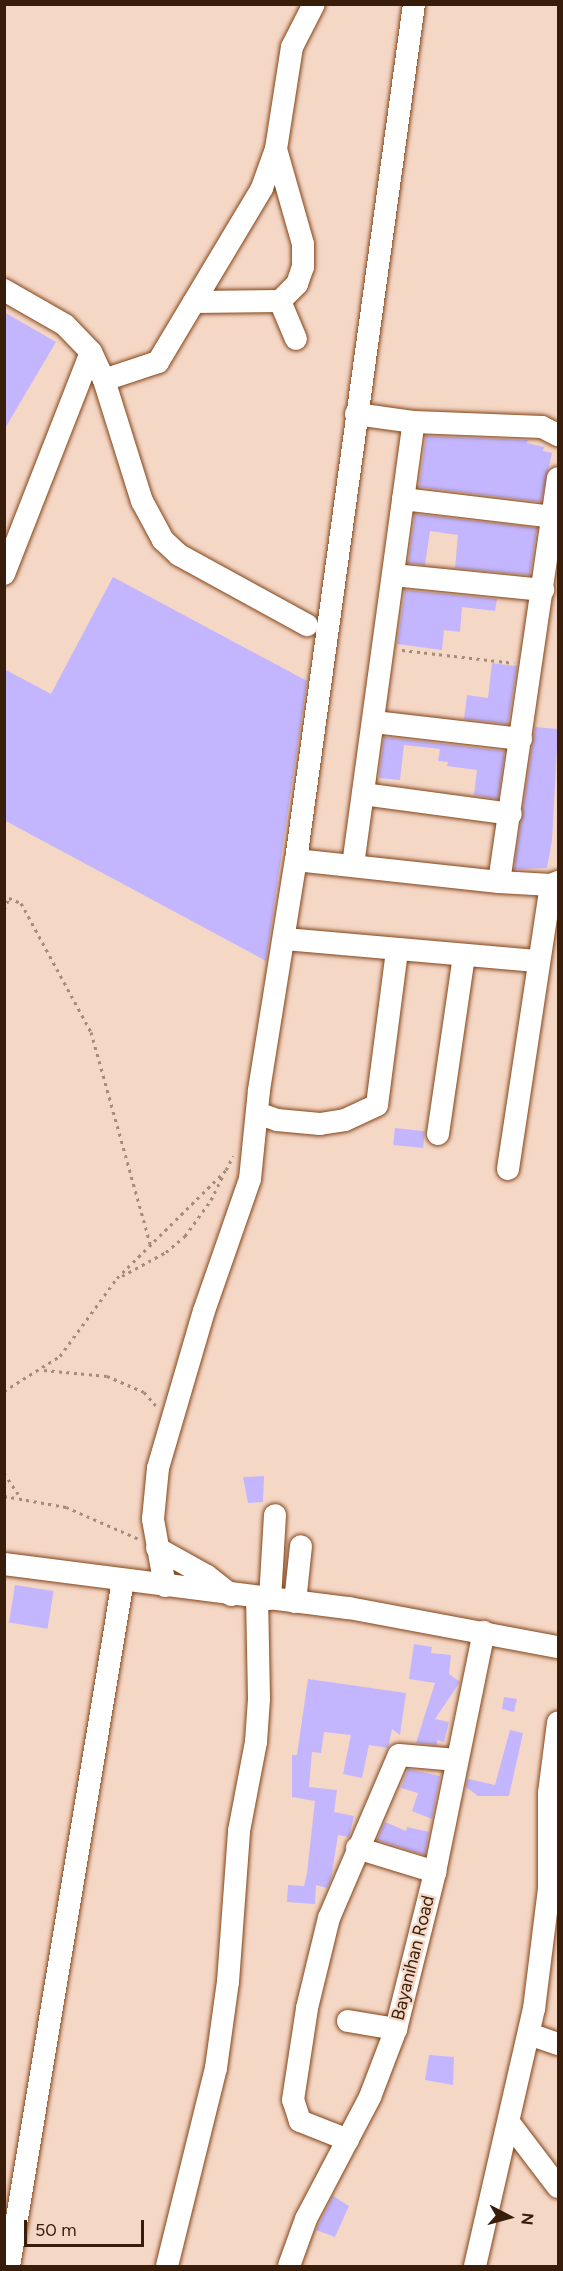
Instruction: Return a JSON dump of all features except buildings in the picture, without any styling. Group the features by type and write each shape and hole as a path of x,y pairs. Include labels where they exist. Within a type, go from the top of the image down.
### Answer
{"street":[{"path":"104,380 158,362 262,188 276,149 292,47 314,4"},
{"path":"165,1586 157,1548 154,1494 167,1433 204,1311 243,1203 255,1150 257,1113 285,939 414,4"},
{"path":"194,302 280,301 297,284 303,267 303,244 276,149"},
{"path":"4,290 65,325 91,352 104,380 142,501 163,540 179,555 307,625"},
{"path":"280,301 296,339"},
{"path":"4,574 91,352"},
{"path":"356,414 414,422 542,427 558,435"},
{"path":"353,865 374,722 381,648 414,422"},
{"path":"499,882 555,517 558,478"},
{"path":"403,499 555,517"},
{"path":"393,575 543,590"},
{"path":"374,722 521,739"},
{"path":"363,794 511,814"},
{"path":"296,860 499,882 555,884 546,952 508,1169"},
{"path":"285,939 397,951 464,955 546,952"},
{"path":"257,1113 277,1120 320,1124 345,1120 377,1105 397,951"},
{"path":"438,1134 464,955"},
{"path":"166,2266 216,2068 228,1982 239,1831 259,1710 263,1598 275,1515"},
{"path":"295,1602 301,1546"},
{"path":"157,1548 207,1576 231,1595"},
{"path":"4,1564 295,1602 484,1632 558,1647"},
{"path":"9,2266 123,1580"},
{"name":"Bayanihan Road","path":"290,2266 306,2219 370,2097 396,2029 435,1872 484,1632"},
{"path":"475,2266 510,2124 529,2034 549,1888 549,1793 558,1723"},
{"path":"348,2140 300,2121 293,2100 312,1982 329,1918 357,1848 399,1755 457,1760"},
{"path":"357,1848 435,1872"},
{"path":"348,2021 396,2029"},
{"path":"529,2034 558,2044"},
{"path":"510,2124 558,2187"}],"path":[{"path":"381,648 531,665"},
{"path":"4,910 9,898 21,903 91,1032 150,1244"},
{"path":"117,1278 166,1252 185,1236 211,1200 234,1153"},
{"path":"4,1391 42,1370 60,1356 117,1278 226,1170"},
{"path":"42,1370 76,1371 128,1383 144,1392 156,1406 167,1433"},
{"path":"4,1473 20,1498"},
{"path":"4,1496 66,1507 99,1519 157,1548"}]}
